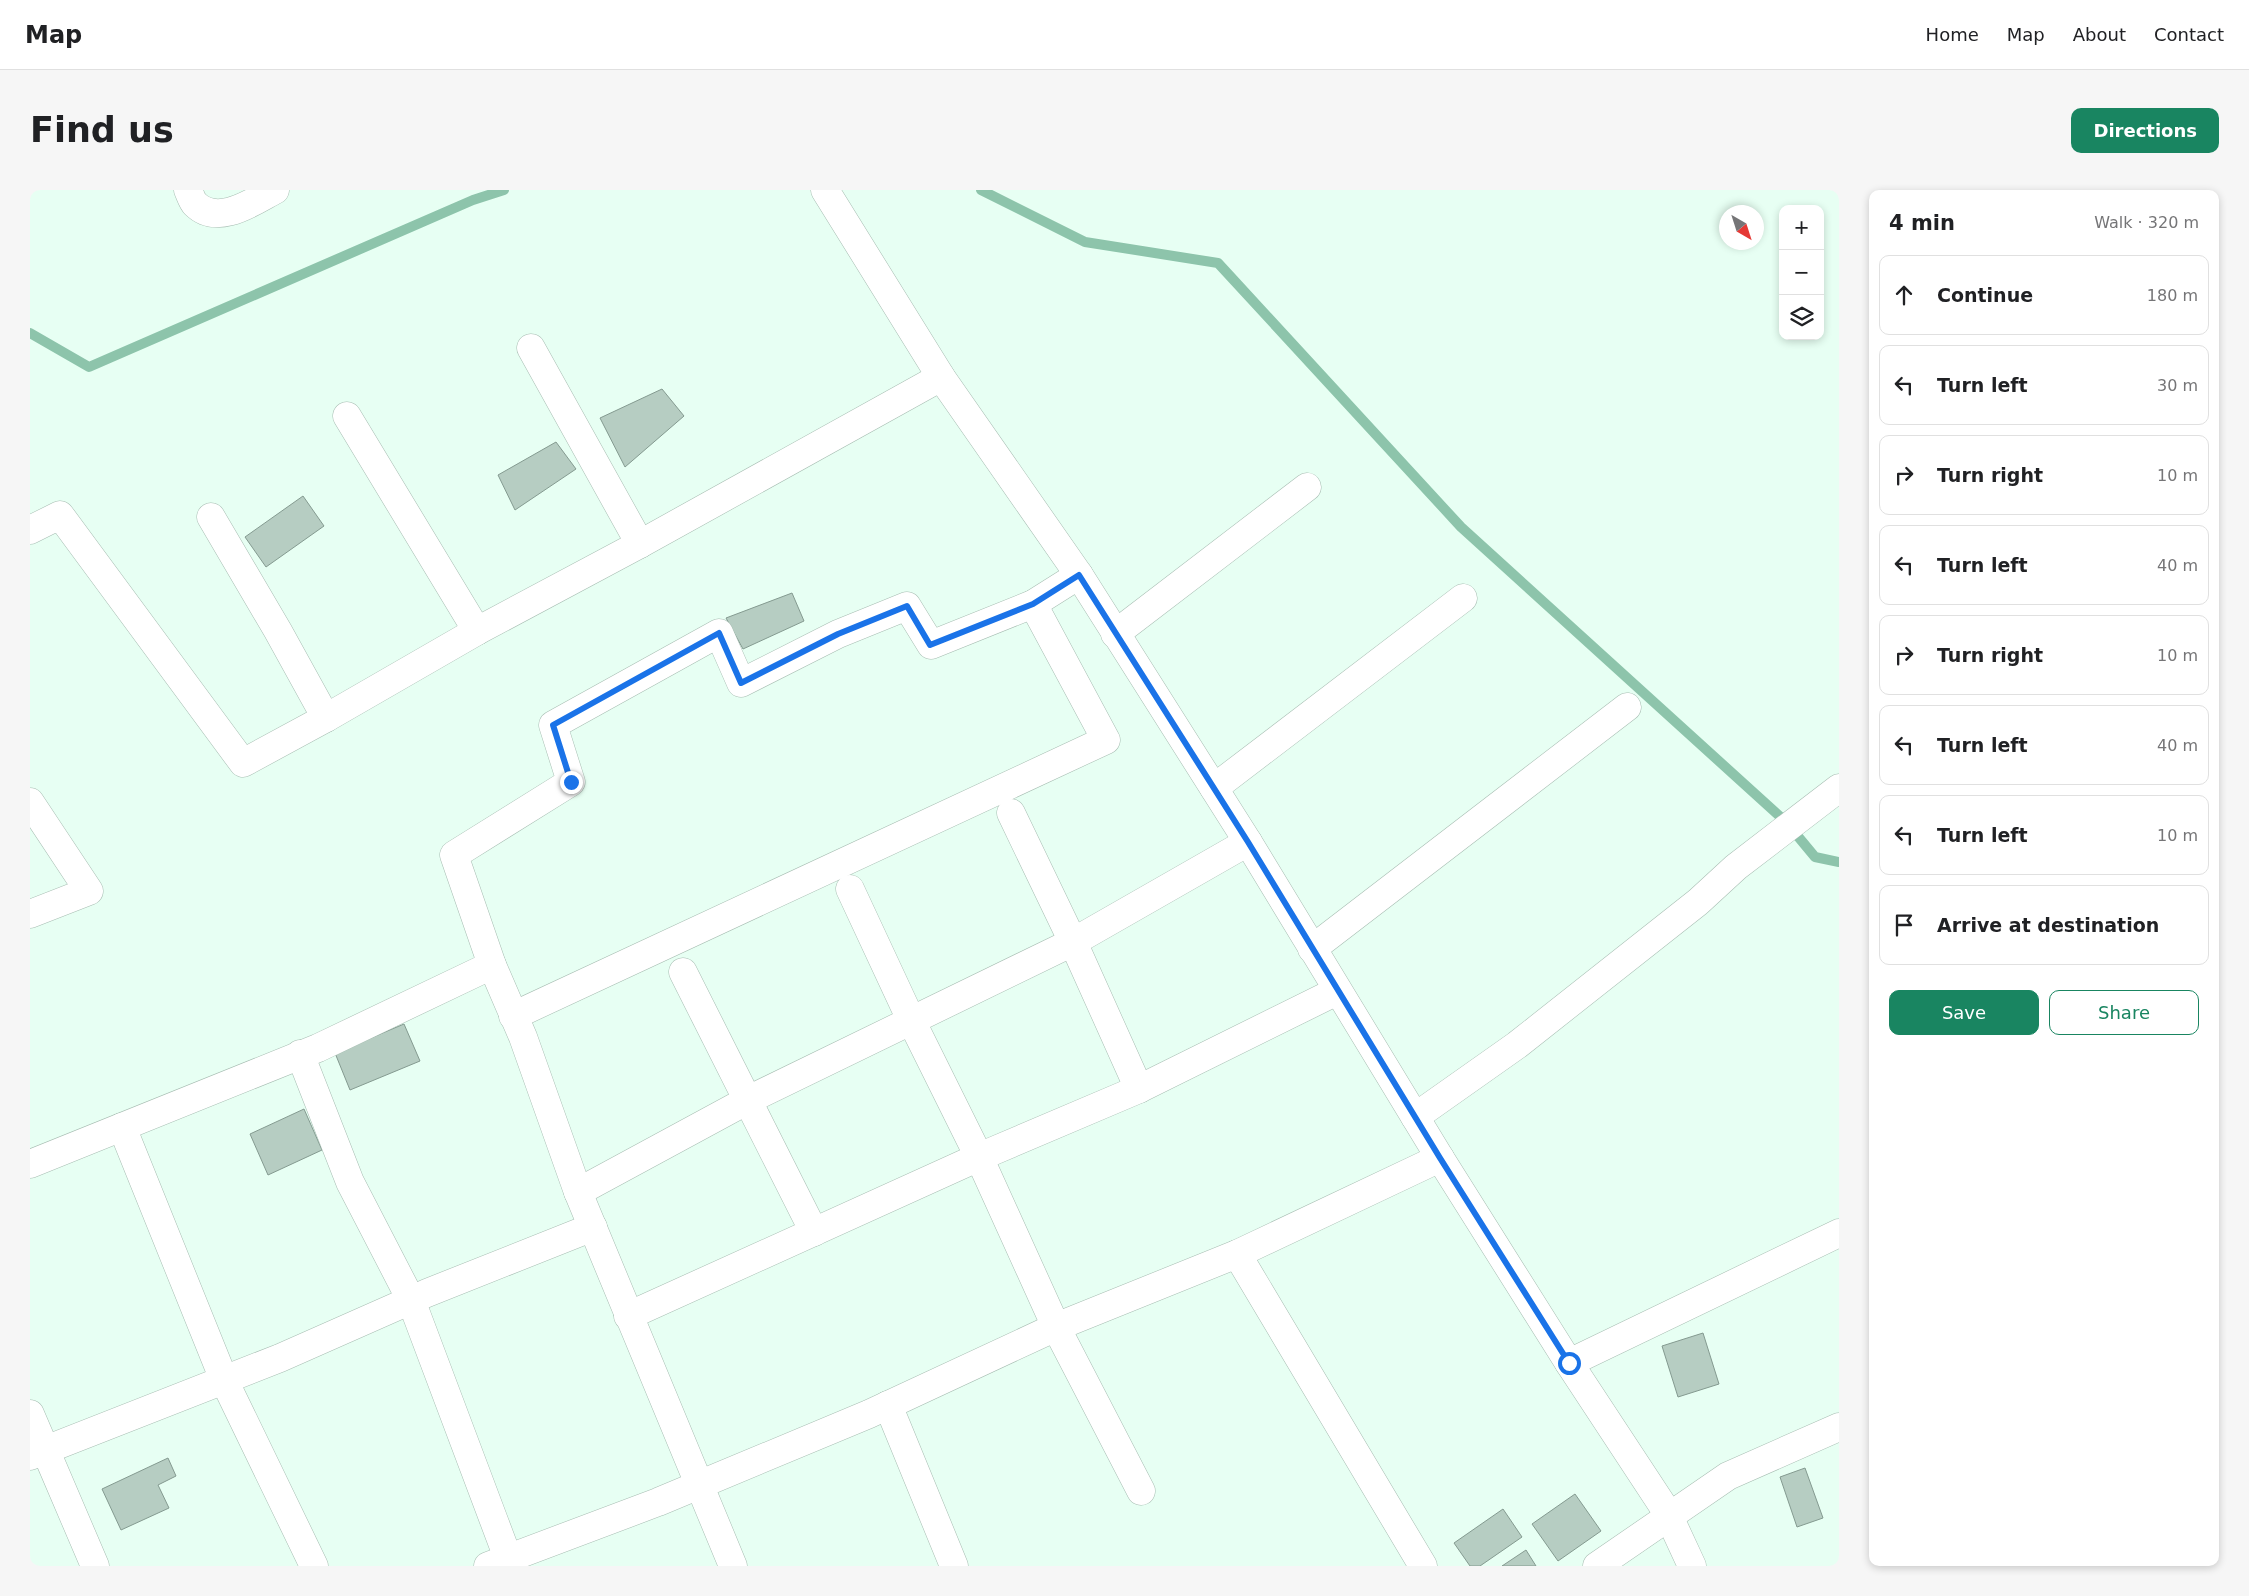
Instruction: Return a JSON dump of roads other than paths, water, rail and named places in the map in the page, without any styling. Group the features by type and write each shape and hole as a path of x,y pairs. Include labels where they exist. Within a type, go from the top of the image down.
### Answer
{"street":[{"path":"188,190 195,204 209,212 225,213 276,190"},
{"path":"825,190 941,377 1079,575 1214,788 1440,1158 1669,1517 1692,1566"},
{"path":"531,348 640,544"},
{"path":"30,530 60,515 242,763 326,718 477,631 640,544 941,377"},
{"path":"347,416 477,631"},
{"path":"1115,634 1307,486"},
{"path":"211,517 278,631 326,718"},
{"path":"733,1566 578,1192 523,1037 492,965 454,855 571,782 553,725 719,633 741,683 838,634 907,606 930,645 1033,604 1079,575"},
{"path":"1214,788 1462,598"},
{"path":"513,1016 1106,740 1033,604"},
{"path":"1312,949 1628,707"},
{"path":"1416,1117 1517,1045 1698,902 1736,868 1839,788"},
{"path":"30,802 88,891 30,914"},
{"path":"1011,813 1073,942 1139,1088"},
{"path":"578,1192 748,1100 1073,942 1248,842"},
{"path":"850,889 911,1020 979,1157 1056,1327 1141,1491"},
{"path":"30,1164 300,1054 492,965"},
{"path":"683,972 814,1232"},
{"path":"628,1316 979,1157 1139,1088 1338,991"},
{"path":"300,1054 350,1182 411,1300 502,1564 888,1405 1056,1327 1237,1254 1440,1158"},
{"path":"122,1127 224,1380 314,1566"},
{"path":"37,1453 280,1358 411,1300 593,1227"},
{"path":"1569,1363 1839,1233"},
{"path":"1237,1254 1423,1566"},
{"path":"888,1405 954,1566"},
{"path":"30,1414 37,1453 95,1566"},
{"path":"1597,1566 1728,1476 1839,1427"}],"waterway":[{"path":"30,333 89,367 473,200 504,190"},
{"path":"981,190 1085,242 1218,263 1461,527 1786,822 1815,857 1839,862"}]}
